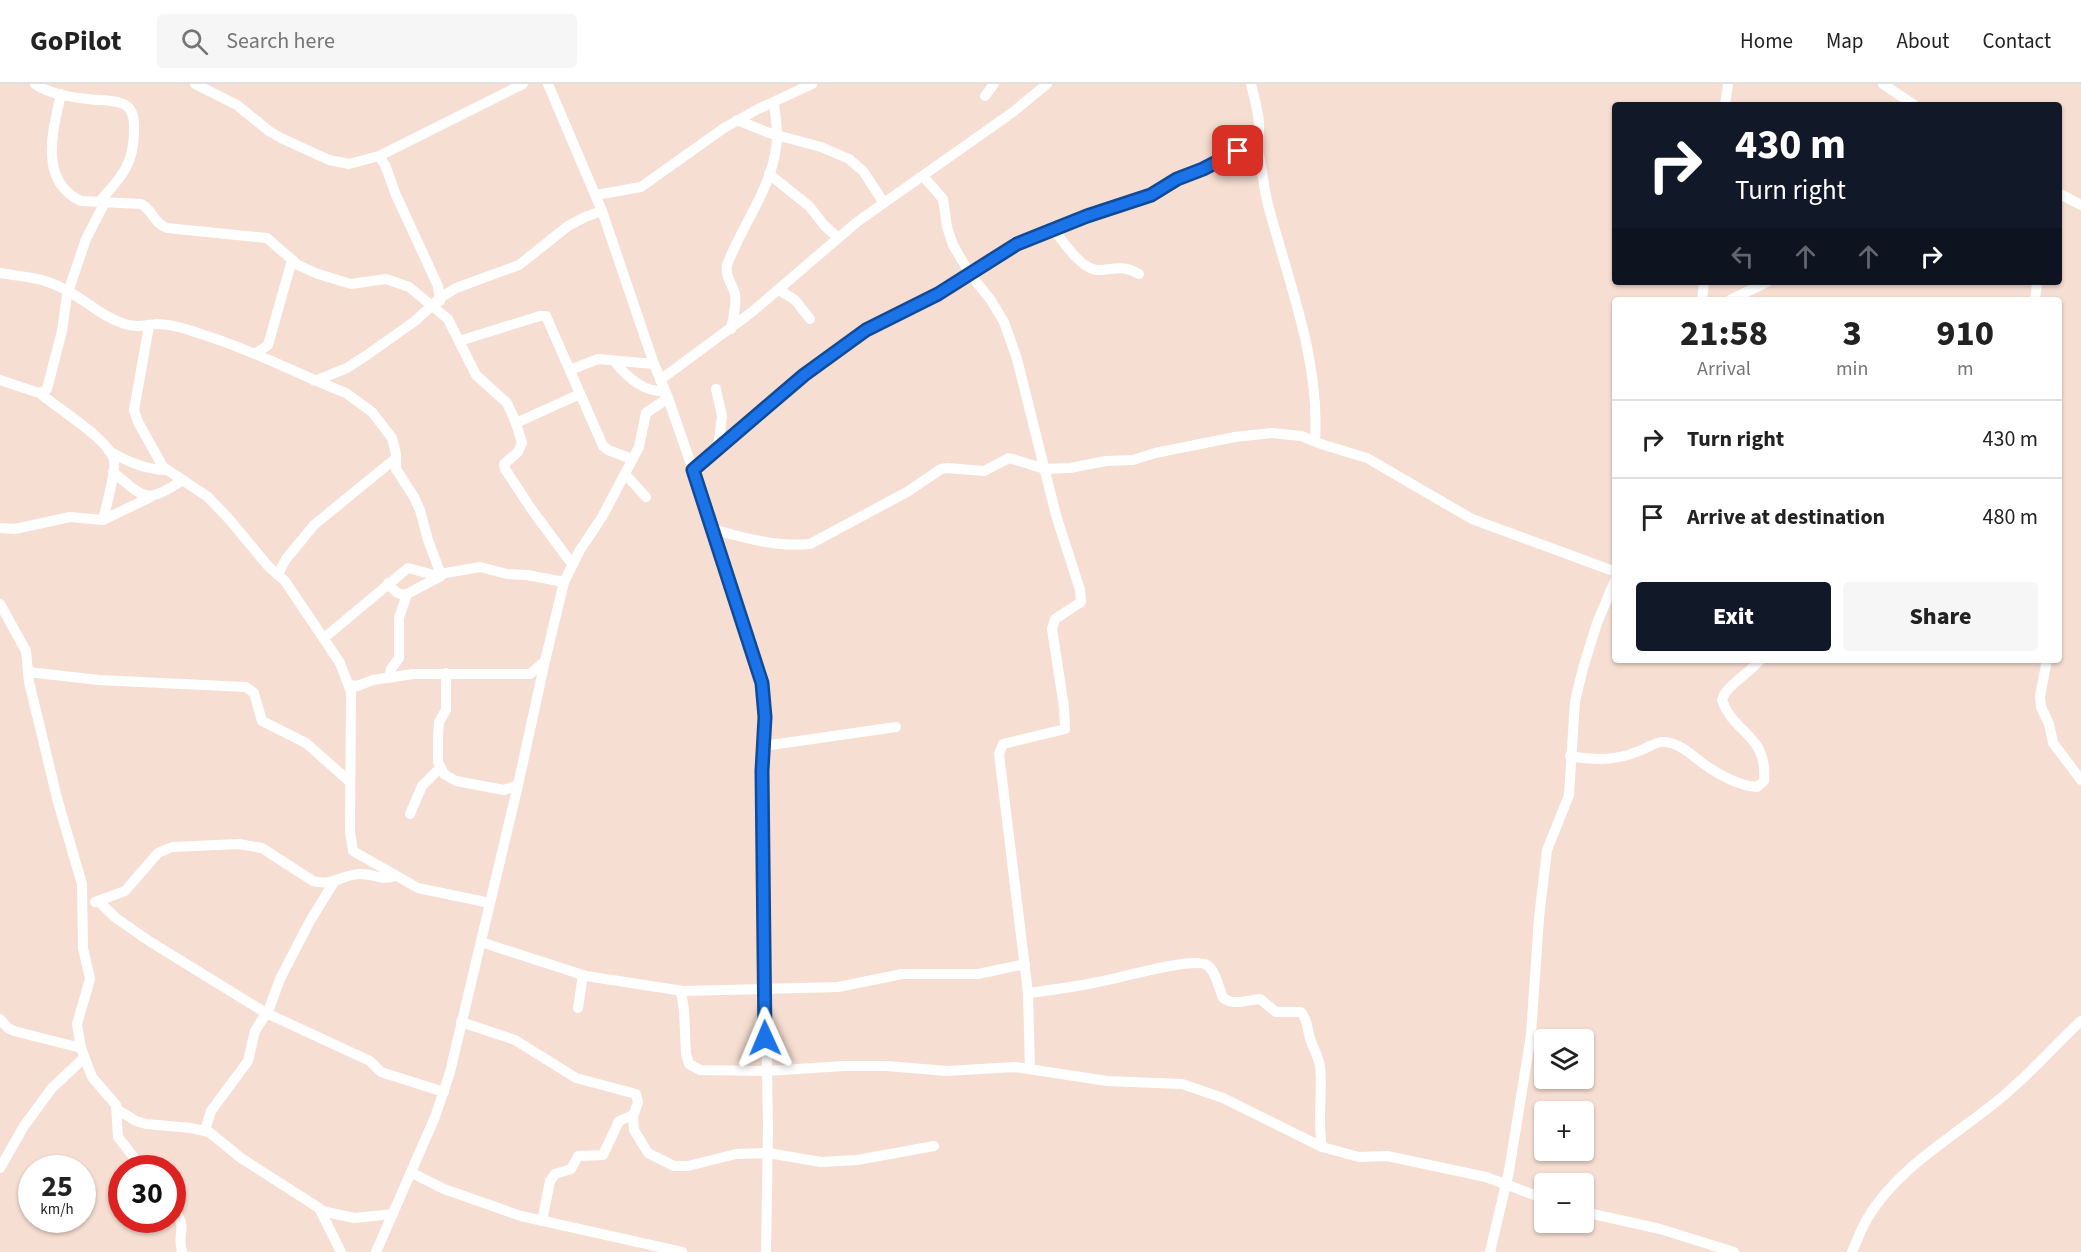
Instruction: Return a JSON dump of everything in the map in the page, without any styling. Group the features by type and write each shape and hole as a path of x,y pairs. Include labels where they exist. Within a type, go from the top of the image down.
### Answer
{"street":[{"path":"35,84 48,91 61,94 120,103 133,113 134,137 126,170 102,202 86,239 68,291 50,384 40,393"},
{"path":"195,84 237,105 275,135 329,160 349,164 379,156 523,84"},
{"path":"548,84 602,211 693,470 762,683 765,707 768,1153 766,1252"},
{"path":"596,195 640,187 737,120 813,84"},
{"path":"985,96 994,84"},
{"path":"376,1252 412,1173 444,1092 514,804 544,661 564,582 639,447 646,413 664,390 731,329 838,238 1014,112 1046,84"},
{"path":"1251,84 1258,127 1256,144 1268,207 1278,237 1314,382 1315,440"},
{"path":"1725,102 1728,84"},
{"path":"1884,84 1910,102"},
{"path":"61,94 52,134 51,151 60,182 66,192 75,198 81,201 141,204 147,207 157,223 167,228 267,238 292,260 318,274 351,284 382,279 394,281 438,305 448,319 476,375 507,403 516,423 521,447 506,461 505,469 541,524 572,564"},
{"path":"731,329 735,294 727,275 727,265 769,174 777,135 774,102"},
{"path":"737,120 777,135 821,147 849,159 863,171 884,203"},
{"path":"693,470 798,380 854,338 876,325 938,294 1017,244 1151,195 1177,179 1238,151 1253,148 1256,144"},
{"path":"379,156 438,286 438,305"},
{"path":"769,174 809,206 838,238"},
{"path":"922,176 943,199 950,239 970,274 998,310 1007,329 1017,358 1056,516 1080,590 1081,602 1056,619 1052,629 1064,707 1065,729 1003,744 999,754 1028,993 1030,1069"},
{"path":"2062,195 2081,206"},
{"path":"315,381 347,368 367,356 438,305 456,288 519,265 568,226 602,211"},
{"path":"1054,229 1088,267 1100,270 1122,268 1139,274"},
{"path":"255,354 268,345 292,260"},
{"path":"0,273 39,278 68,291 101,314 135,327 158,324 202,334 346,393 372,412 392,438 395,447 396,469 420,510 428,540 442,575"},
{"path":"1736,297 1761,285"},
{"path":"779,290 795,300 810,319"},
{"path":"459,341 544,316 548,318 603,446 632,459"},
{"path":"148,326 134,410 154,453 166,470"},
{"path":"570,370 598,359 654,364"},
{"path":"614,360 628,378 653,391 664,390"},
{"path":"0,380 40,393 80,422 109,451 114,460 113,472 103,520"},
{"path":"716,388 722,416 718,449"},
{"path":"516,423 580,394"},
{"path":"712,529 777,544 793,546 810,544 907,492 940,469 984,471 1009,458 1045,470 1070,468 1106,460 1133,460 1185,446 1256,434 1288,433 1367,458 1472,519 1612,571"},
{"path":"109,451 129,461 166,470 208,497 268,566 289,586 340,663 351,692 351,848 357,854 418,888 490,903"},
{"path":"278,574 286,560 314,525 396,458"},
{"path":"113,472 136,491 151,497"},
{"path":"625,474 646,497"},
{"path":"0,528 15,530 70,517 103,520 160,494 183,480"},
{"path":"388,584 397,594 406,594 442,575 480,567 507,574 564,582"},
{"path":"324,638 408,568 442,575"},
{"path":"1490,1252 1506,1183 1531,1035 1544,872 1552,833 1569,795 1575,701 1583,668 1612,588"},
{"path":"389,678 391,669 399,658 399,618 406,594"},
{"path":"0,604 26,651 28,672 58,802 82,884 83,948 90,970 90,979 77,1023 83,1053 92,1077 116,1105 118,1137 132,1155"},
{"path":"350,685 362,685 373,680 413,674 530,674 544,661"},
{"path":"1570,756 1597,761 1610,760 1639,752 1652,744 1665,742 1674,744 1707,767 1729,778 1750,787 1757,787 1764,781 1765,765 1762,754 1753,738 1739,726 1722,700 1726,691 1757,663"},
{"path":"2046,663 2040,696 2041,707 2054,743 2081,780"},
{"path":"28,672 99,680 246,687 254,693 262,721 306,743 350,782"},
{"path":"446,673 446,710 439,727 438,762 440,768 448,778 456,781 504,790 518,785"},
{"path":"530,674 540,685"},
{"path":"764,746 897,726"},
{"path":"410,814 422,786 440,768"},
{"path":"504,790 514,804"},
{"path":"83,906 125,891 158,853 172,847 252,845 270,851 313,881 327,884 363,874 386,879 395,876"},
{"path":"205,1130 211,1111 248,1061 255,1031 310,921 334,882"},
{"path":"98,901 116,918 149,941 266,1013 370,1061 381,1072 444,1092"},
{"path":"481,942 605,981 681,991 838,987 902,974 978,974 1025,964"},
{"path":"1028,993 1089,984 1173,966 1201,963 1210,967 1223,999 1226,1001 1260,999 1276,1012 1301,1012 1320,1064 1319,1117 1322,1147"},
{"path":"578,1008 583,975"},
{"path":"681,991 686,1054 689,1064 700,1070 767,1071 887,1066 947,1071 1002,1067 1118,1082 1172,1083 1223,1098 1322,1147 1359,1157 1387,1156 1486,1177 1534,1194"},
{"path":"0,1020 14,1031 83,1053"},
{"path":"1852,1252 1868,1218 1902,1177 1939,1144 1982,1114 2019,1083 2081,1021"},
{"path":"461,1022 515,1040 576,1078 636,1094 638,1102 633,1115 634,1130 646,1151 674,1166 688,1166 736,1155 768,1153 821,1162 857,1160 934,1146"},
{"path":"0,1168 24,1126 52,1088 83,1053"},
{"path":"118,1110 146,1124 205,1130 241,1158 322,1211 354,1218 393,1214"},
{"path":"542,1221 552,1177 558,1172 571,1169 578,1156 603,1155 619,1121 633,1115"},
{"path":"412,1173 444,1189 542,1221 682,1252"},
{"path":"322,1211 341,1252"},
{"path":"1594,1214 1660,1229 1734,1252"},
{"path":"182,1233 182,1252"}],"route":[{"path":"765,1038 762,771 764,698 762,683 693,470 804,375 866,330 955,285 1017,244 1087,216 1151,195 1177,179 1210,166 1238,151"}]}
